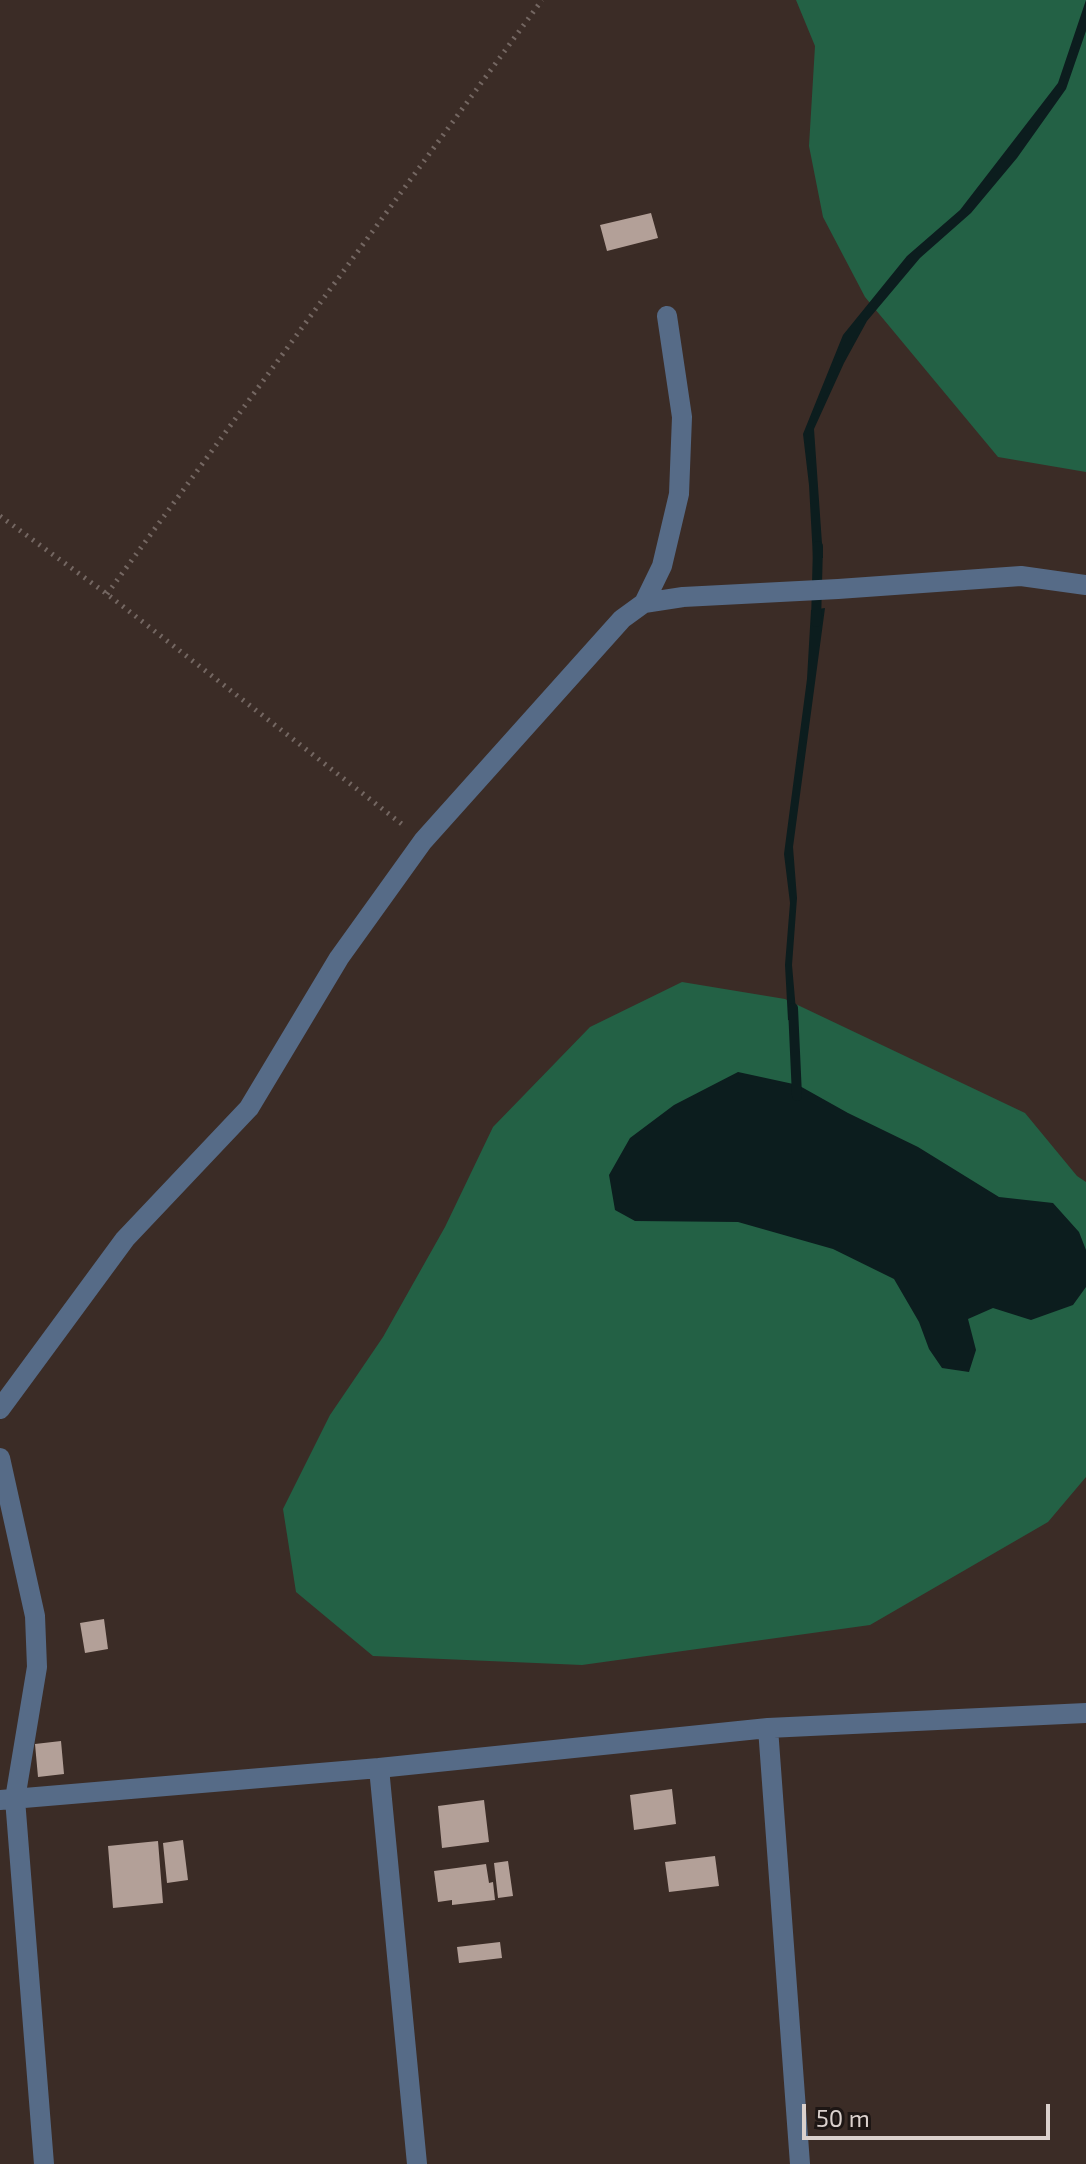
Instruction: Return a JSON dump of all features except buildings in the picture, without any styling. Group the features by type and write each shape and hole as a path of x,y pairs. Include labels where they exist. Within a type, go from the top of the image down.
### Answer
{"street":[{"path":"644,603 662,566 679,494 682,417 667,316"},
{"path":"0,1409 125,1239 249,1108 339,958 423,841 622,619 644,603 683,597 1021,576 1086,585"},
{"path":"0,1458 35,1616 37,1667 7,1800 44,2164"},
{"path":"7,1800 379,1768 768,1728 1086,1713"},
{"path":"768,1728 800,2164"},
{"path":"379,1768 417,2164"}],"path":[{"path":"107,594 542,0"},
{"path":"0,516 107,594 423,841"}],"green space":[{"path":"796,0 1086,0 1086,472 998,457 865,297 823,217 809,146 815,46"},
{"path":"682,982 785,999 1025,1113 1077,1176 1086,1182 1086,1477 1048,1522 870,1625 582,1665 373,1656 296,1592 283,1509 330,1415 383,1337 445,1227 493,1127 590,1027"}],"shaded area":[{"path":"1086,0 1086,31 1066,89 1017,158 971,213 920,258 867,321 844,363 814,429 823,558 813,558 803,434 843,335 907,256 960,210 1058,83"},
{"path":"825,608 793,847 797,898 792,965 797,1022 788,1020 785,965 790,903 784,854 807,679 811,610"},
{"path":"738,1072 798,1085 918,1147 999,1197 1053,1203 1079,1232 1086,1250 1086,1287 1073,1305 1031,1320 993,1308 968,1319 976,1350 969,1372 942,1368 929,1349 919,1322 894,1279 833,1249 738,1222 635,1221 615,1210 609,1175 630,1138 674,1105"}],"waterway":[{"path":"816,622 818,546"},
{"path":"793,1008 797,1096"}]}
